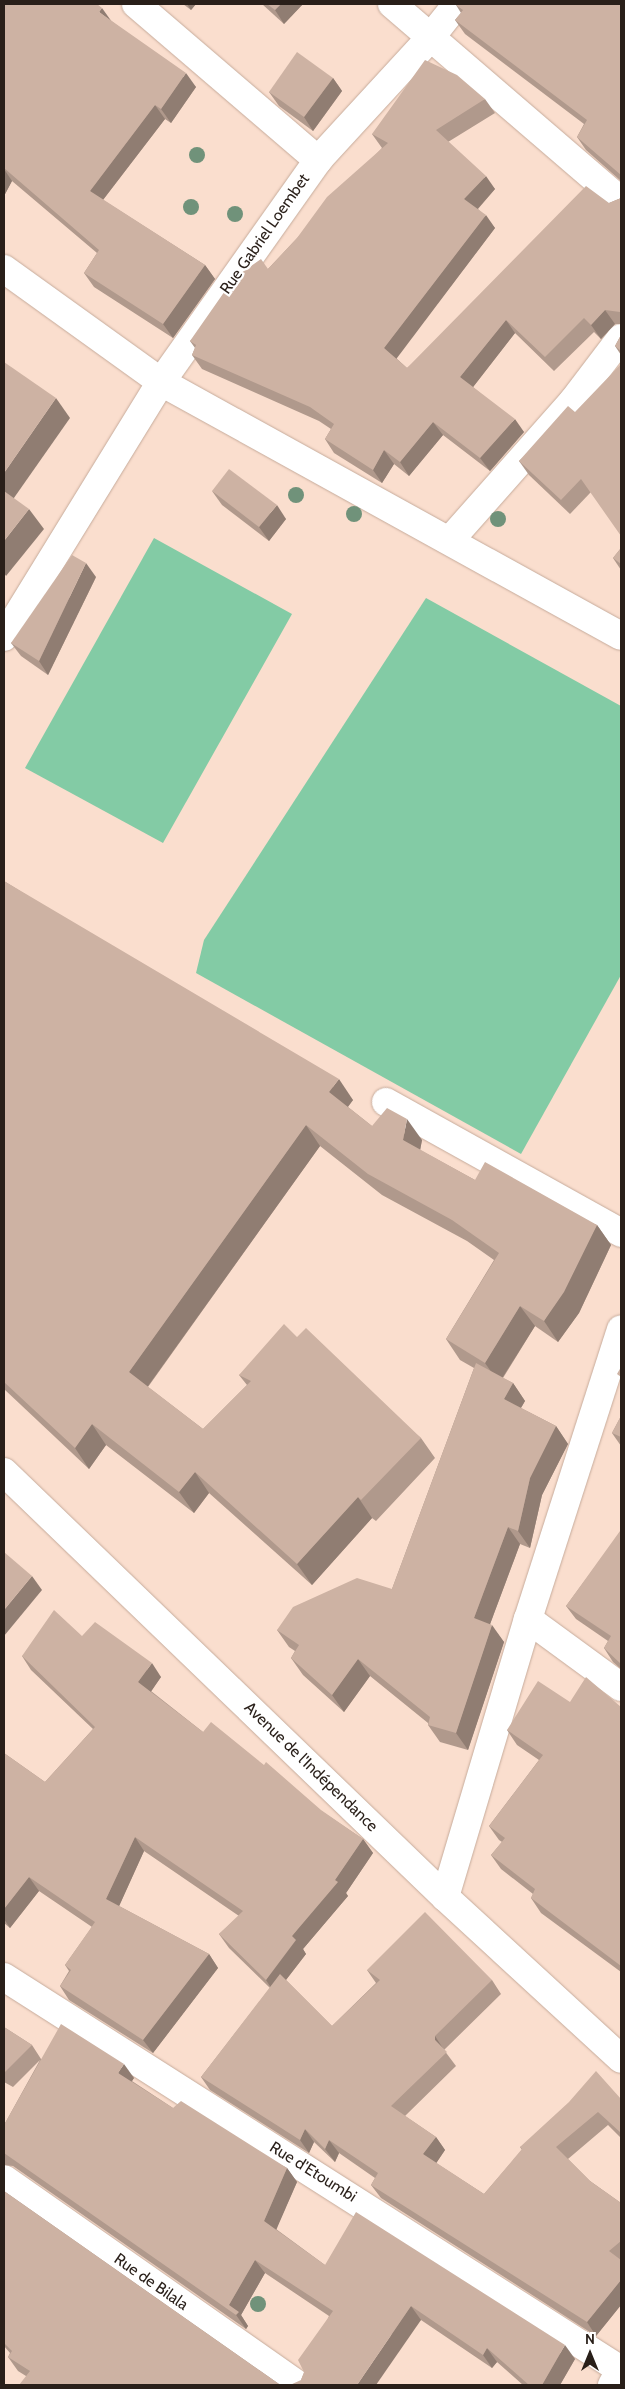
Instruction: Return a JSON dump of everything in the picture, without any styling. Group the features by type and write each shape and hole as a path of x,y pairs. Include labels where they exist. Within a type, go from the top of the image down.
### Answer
{"street":[{"path":"136,4 318,160"},
{"path":"392,4 621,200"},
{"name":"Rue Gabriel Loembet","path":"4,637 161,382 318,160 430,38 458,4"},
{"path":"4,269 161,382 621,636"},
{"path":"450,540 573,401 621,338"},
{"path":"386,1102 621,1233"},
{"path":"445,1897 528,1620 621,1330"},
{"name":"Avenue de l'Indépendance","path":"4,1472 445,1897 621,2059"},
{"path":"528,1620 621,1687"},
{"name":"Rue d'Etoumbi","path":"4,1977 621,2369"},
{"name":"Rue de Bilala","path":"4,2179 298,2385"},
{"path":"612,2385 621,2369"}],"green space":[{"path":"154,538 292,614 163,843 25,768"},
{"path":"426,598 621,706 621,975 521,1154 196,973 204,940"}],"building":[{"path":"4,4 97,4 102,8 99,12 186,73 161,109 155,105 90,191 205,265 163,324 84,273 99,250 4,168"},
{"path":"267,4 281,4 275,10"},
{"path":"456,4 621,4 621,175 577,137 587,120 455,20 463,10"},
{"path":"297,52 333,78 304,117 269,92"},
{"path":"425,60 457,75 485,99 436,130 486,176 464,199 486,215 384,348 407,368 586,186 609,203 621,198 621,314 620,312 605,310 591,325 584,318 545,357 506,320 460,377 515,419 480,458 433,422 400,462 384,450 373,470 325,439 334,424 310,407 192,355 196,345 190,341 234,278 261,259 268,269 297,238 327,197 388,143 372,134"},
{"path":"621,335 621,351 615,346"},
{"path":"4,362 56,398 4,473"},
{"path":"621,364 621,536 581,479 561,500 519,461 568,406 575,412"},
{"path":"229,469 277,505 259,527 212,491"},
{"path":"4,491 29,509 4,541"},
{"path":"621,548 621,564 613,558"},
{"path":"72,555 86,563 39,661 11,643"},
{"path":"4,881 339,1079 329,1092 372,1126 387,1108 407,1119 403,1140 475,1180 485,1162 597,1225 564,1292 544,1321 520,1306 485,1363 446,1339 499,1253 452,1220 368,1174 306,1125 129,1372 203,1429 251,1381 239,1375 284,1324 297,1337 306,1328 421,1438 361,1500 358,1497 297,1564 195,1472 179,1492 92,1424 75,1448 4,1382"},
{"path":"476,1363 513,1383 504,1399 556,1426 530,1478 518,1531 508,1527 474,1618 492,1625 456,1733 428,1725 430,1717 358,1659 332,1695 291,1658 299,1645 277,1630 293,1607 357,1578 392,1589"},
{"path":"621,1367 621,1377 617,1374"},
{"path":"621,1416 621,1437 612,1433"},
{"path":"620,1531 621,1664 604,1648 611,1636 566,1606"},
{"path":"4,1552 32,1576 4,1610"},
{"path":"54,1610 82,1636 95,1622 152,1663 138,1682 203,1732 211,1722 264,1765 266,1762 321,1810 363,1839 335,1880 338,1882 292,1936 296,1940 266,1980 219,1934 243,1911 135,1837 106,1899 209,1954 143,2040 60,1986 71,1970 65,1965 95,1922 29,1877 4,1909 4,1753 45,1782 95,1727 22,1656"},
{"path":"586,1677 621,1707 621,1966 531,1898 535,1889 491,1855 505,1838 489,1826 543,1755 507,1730 538,1681 570,1702"},
{"path":"425,1912 492,1980 435,2036 435,2040 447,2052 391,2106 436,2137 423,2154 484,2194 522,2149 520,2147 569,2102 596,2071 621,2099 621,2133 598,2112 556,2147 590,2181 621,2203 621,2241 609,2251 621,2260 621,2280 587,2322 371,2185 378,2173 329,2140 325,2149 305,2129 300,2140 201,2077 280,1974 332,2026 380,1980 367,1970"},
{"path":"61,2024 124,2064 118,2073 173,2108 181,2101 287,2168 264,2221 325,2265 356,2212 565,2345 542,2385 529,2385 487,2348 483,2355 411,2306 357,2385 290,2385 301,2380 304,2372 298,2360 333,2311 255,2260 229,2305 239,2312 236,2315 4,2153 4,2125"},
{"path":"4,2027 32,2045 4,2073"},
{"path":"4,2191 283,2385 19,2385 30,2371 8,2357 12,2351 4,2343"}]}
